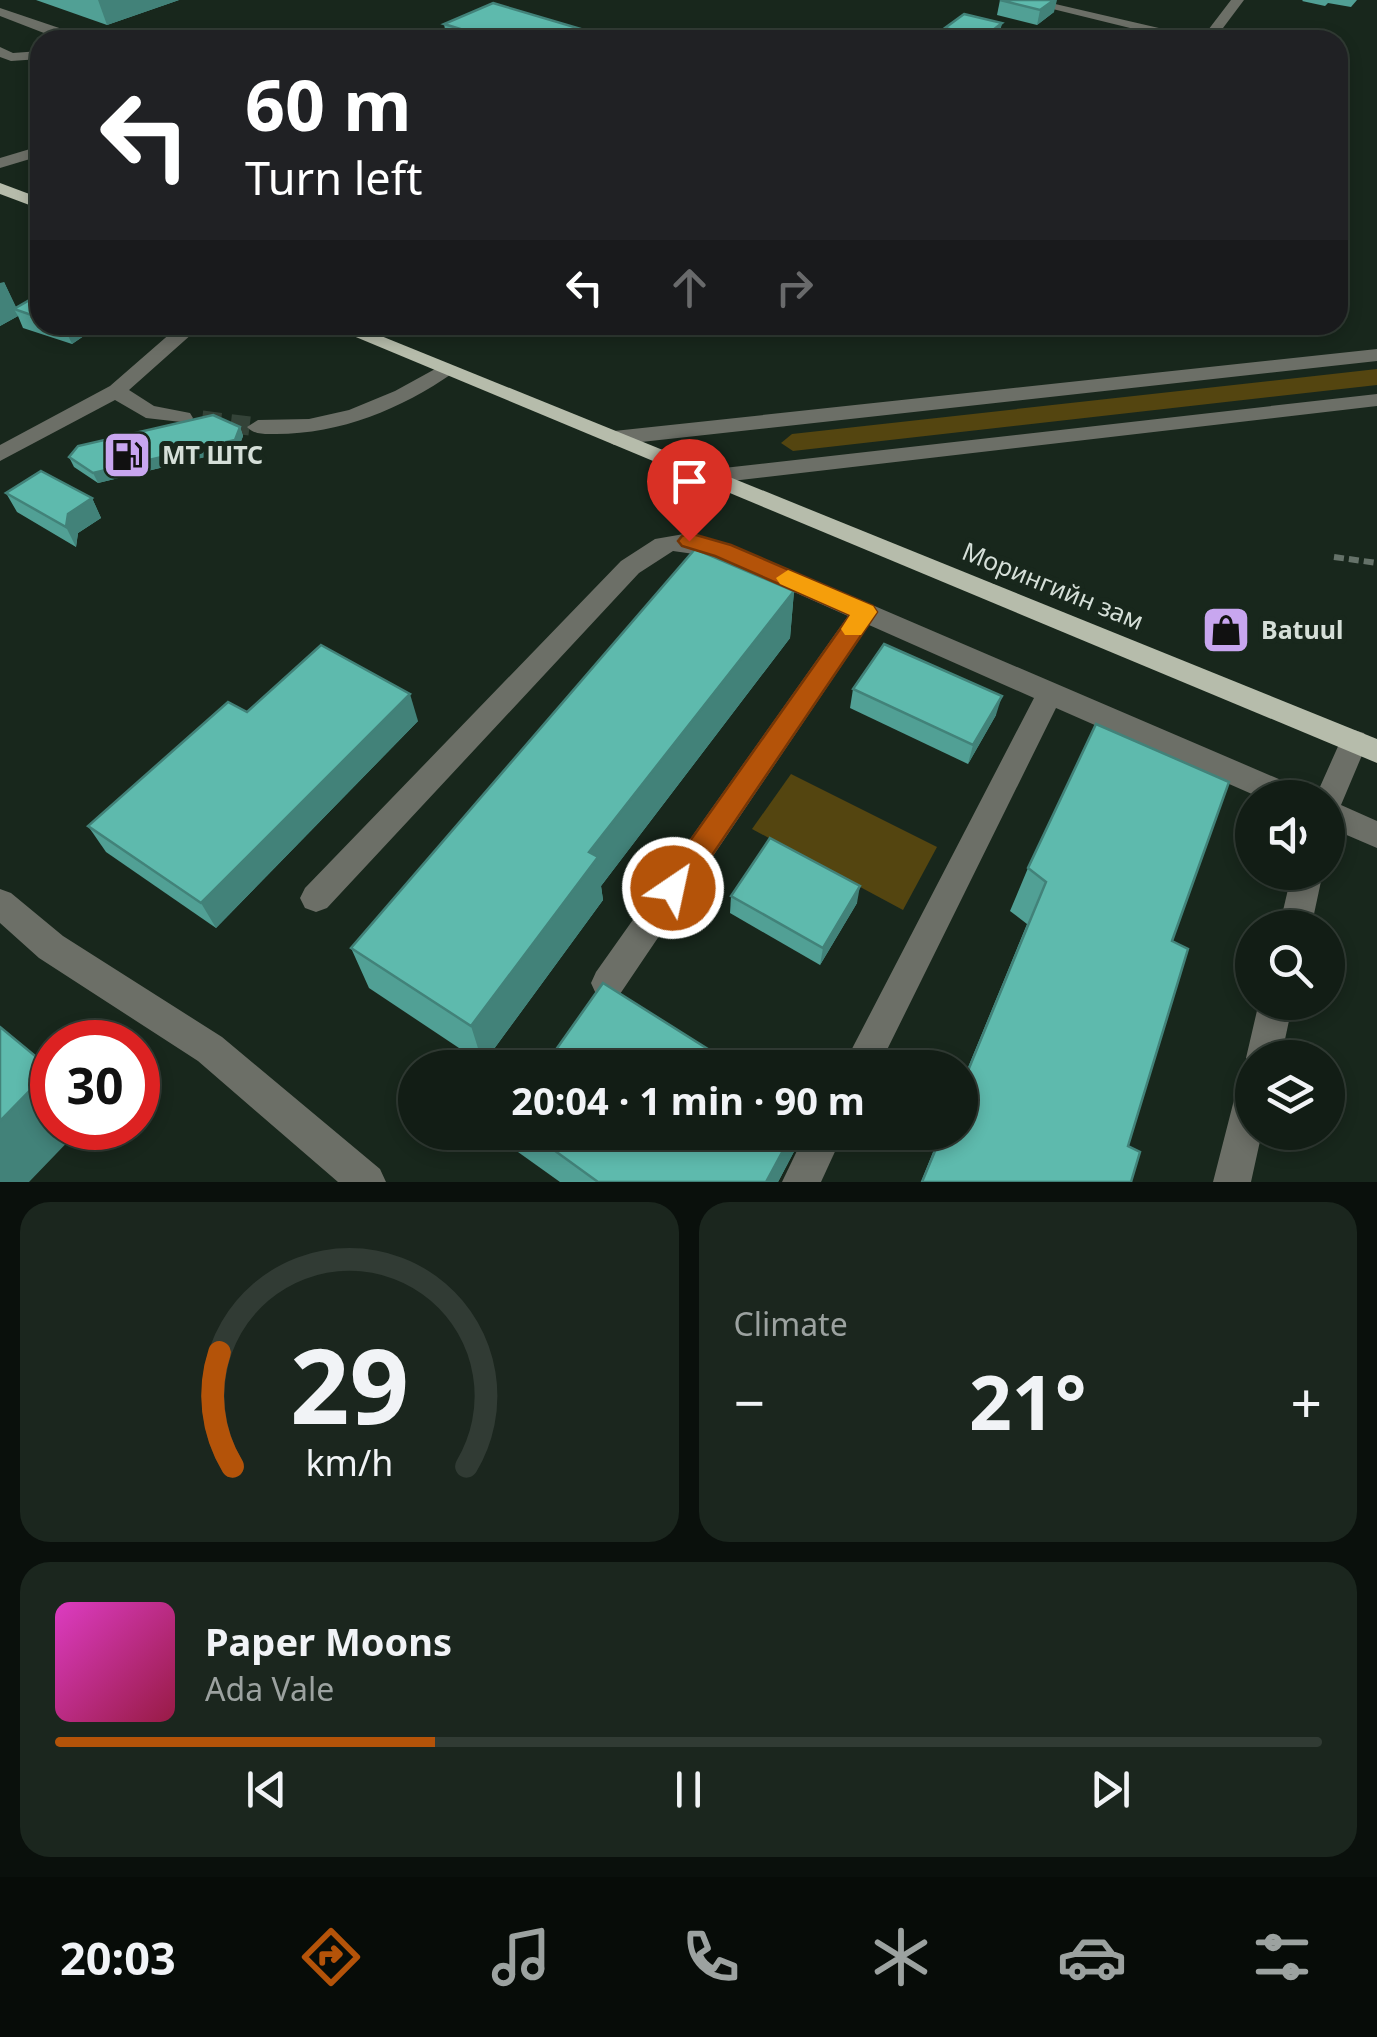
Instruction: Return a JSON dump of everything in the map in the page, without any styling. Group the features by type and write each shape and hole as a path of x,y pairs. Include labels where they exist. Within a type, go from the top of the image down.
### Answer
{"main road":[{"path":"0,188 30,200"},
{"name":"Морингийн зам","path":"361,335 1365,746"}],"street":[{"path":"1022,0 1152,30"},
{"path":"1215,30 1238,0"},
{"path":"0,12 52,30"},
{"path":"0,51 11,57 30,56"},
{"path":"0,163 30,154"},
{"path":"0,454 117,390 180,335"},
{"path":"614,438 1377,354"},
{"path":"258,427 299,429 338,421 412,394 446,370"},
{"path":"117,390 133,408 182,418"},
{"path":"706,477 1377,400"},
{"path":"316,898 630,567 664,542 689,541 723,551 1251,780"},
{"path":"608,983 865,612"},
{"path":"868,1050 1051,692"},
{"path":"1343,780 1365,746"},
{"path":"1345,820 1377,834"},
{"path":"0,903 51,947 210,1049 367,1182"},
{"path":"801,1182 817,1150"},
{"path":"1232,1182 1240,1150"}],"path":[{"path":"1334,558 1377,563"}],"shaded area":[{"path":"1377,369 1377,385 793,451 781,443 792,434"},
{"path":"791,774 937,847 903,910 752,829"}],"building":[{"path":"1000,0 1054,0 1040,10"},
{"path":"493,3 584,30 464,30 444,24"},
{"path":"964,14 1002,23 993,30 945,28"},
{"path":"30,300 30,315 14,309"},
{"path":"213,415 240,427 235,440 93,473 69,457 78,446"},
{"path":"41,471 92,498 68,514 66,527 6,493"},
{"path":"695,549 794,591 589,852 598,857 471,1026 351,948"},
{"path":"884,644 1002,696 973,745 853,689"},
{"path":"321,645 410,694 201,903 88,826 228,702 247,712"},
{"path":"1096,724 1229,782 1172,941 1188,949 1128,1146 1140,1152 1131,1182 922,1182 935,1150 978,1150 977,1050 1046,882 1028,868"},
{"path":"770,838 860,886 823,948 731,896"},
{"path":"603,983 709,1050 556,1050"},
{"path":"0,1027 30,1052 30,1090 0,1121"},
{"path":"554,1150 783,1150 766,1182 598,1182"}],"tunnel":[{"path":"202,420 258,427"}],"slow traffic":[{"path":"788,578 865,612 853,629"}],"place":[{"name":"MT ШТС","path":"127,455"},
{"name":"Batuul","path":"1226,630"}],"route":[{"path":"673,888 865,612 723,551 689,541"}]}
